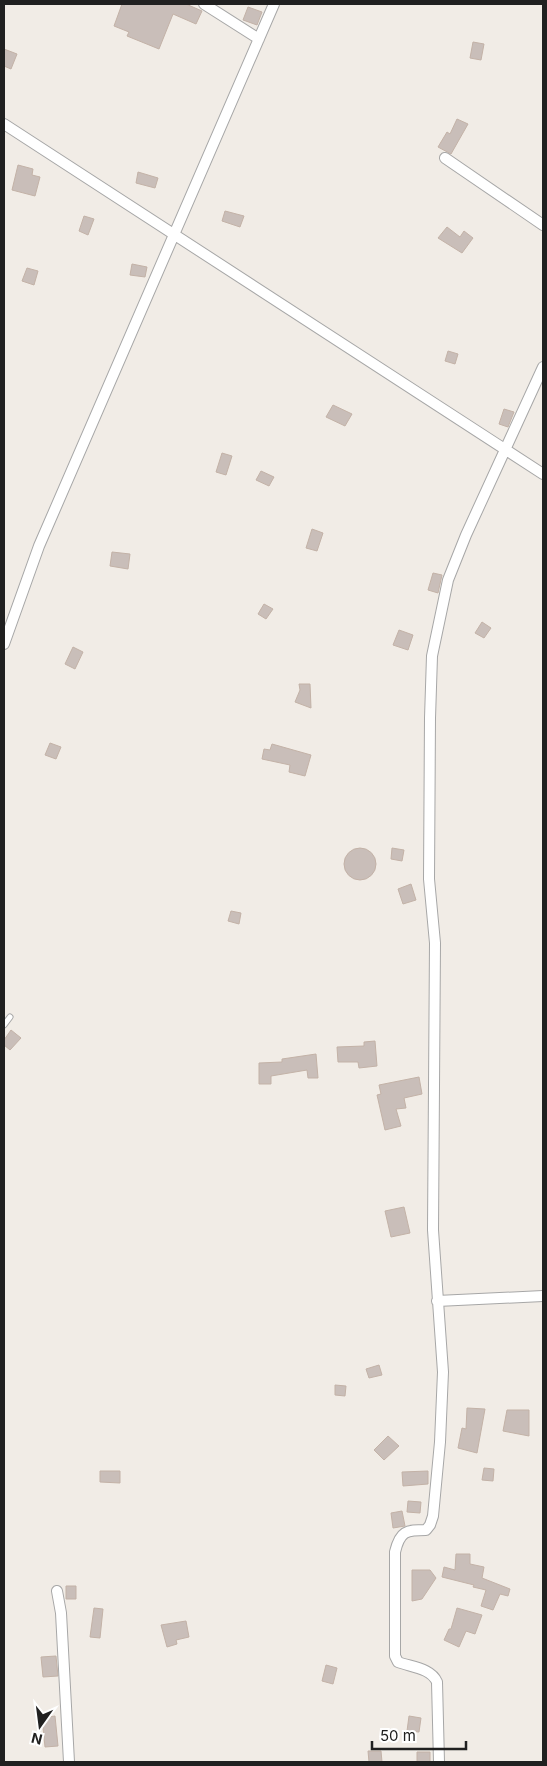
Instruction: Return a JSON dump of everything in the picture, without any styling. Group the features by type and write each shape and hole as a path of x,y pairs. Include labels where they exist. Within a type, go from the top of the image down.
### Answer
{"street":[{"path":"204,4 259,39"},
{"path":"4,644 39,546 274,4"},
{"path":"4,124 543,474"},
{"path":"445,158 543,225"},
{"path":"439,1762 437,1682 434,1676 424,1670 398,1662 395,1656 395,1552 401,1535 411,1530 426,1530 430,1526 433,1516 440,1442 442,1372 433,1230 434,944 430,879 432,656 448,580 543,367"},
{"path":"437,1301 543,1296"},
{"path":"57,1591 61,1613 69,1762"}],"lane":[{"path":"4,1026 10,1017"}],"building":[{"path":"122,4 186,4 202,11 196,24 173,14 159,49 127,36 129,32 114,26"},
{"path":"248,7 262,12 257,25 243,20"},
{"path":"473,42 484,44 481,60 470,58"},
{"path":"4,49 17,54 11,69 4,66"},
{"path":"457,119 468,124 451,154 438,147 447,132 450,134"},
{"path":"18,165 33,169 32,175 40,177 35,196 12,190"},
{"path":"138,172 158,178 155,188 136,183"},
{"path":"225,211 244,216 240,227 222,221"},
{"path":"84,216 94,219 88,235 79,231"},
{"path":"447,227 460,237 464,231 473,238 462,253 438,238"},
{"path":"132,264 147,267 145,277 130,275"},
{"path":"27,268 38,271 34,285 22,281"},
{"path":"448,351 458,354 455,364 445,361"},
{"path":"333,405 352,414 345,426 326,417"},
{"path":"504,409 514,412 508,427 499,424"},
{"path":"222,453 232,456 226,475 216,472"},
{"path":"261,471 274,477 269,486 256,480"},
{"path":"312,529 323,533 317,551 306,548"},
{"path":"112,552 130,554 128,569 110,566"},
{"path":"433,573 442,575 438,593 428,590"},
{"path":"264,604 273,609 266,619 258,614"},
{"path":"482,622 491,628 484,638 475,633"},
{"path":"399,630 413,635 408,650 393,645"},
{"path":"73,647 83,652 75,669 65,664"},
{"path":"299,684 310,684 311,708 295,702 300,690"},
{"path":"50,743 61,747 56,759 45,755"},
{"path":"272,744 311,755 305,776 289,772 290,765 262,759 264,749 270,750"},
{"path":"360,848 372,852 376,864 372,876 360,880 348,876 344,864 348,852"},
{"path":"392,848 404,850 402,861 391,859"},
{"path":"411,884 416,900 403,904 398,889"},
{"path":"231,911 241,913 239,924 228,921"},
{"path":"11,1030 21,1038 10,1050 4,1045 4,1040"},
{"path":"375,1041 377,1066 359,1068 358,1062 338,1062 337,1047 364,1046 364,1042"},
{"path":"316,1054 318,1078 308,1078 307,1070 271,1076 271,1084 259,1084 259,1063 282,1062 282,1059"},
{"path":"419,1077 422,1094 404,1098 406,1108 396,1109 401,1126 385,1130 377,1095 381,1094 379,1085"},
{"path":"404,1207 410,1233 391,1237 385,1211"},
{"path":"379,1365 382,1375 369,1378 366,1369"},
{"path":"335,1385 346,1386 345,1396 335,1395"},
{"path":"467,1408 485,1409 477,1453 458,1448 462,1428 466,1429"},
{"path":"507,1410 529,1410 529,1436 503,1431"},
{"path":"388,1436 399,1446 384,1460 374,1450"},
{"path":"484,1468 494,1469 493,1481 482,1480"},
{"path":"100,1471 120,1471 120,1483 100,1482"},
{"path":"428,1471 428,1484 403,1486 402,1472"},
{"path":"408,1501 421,1502 420,1513 407,1512"},
{"path":"402,1511 405,1526 393,1528 391,1513"},
{"path":"456,1554 470,1554 470,1564 484,1567 482,1578 510,1589 508,1596 500,1594 493,1610 481,1606 486,1590 442,1577 444,1567 455,1570"},
{"path":"412,1570 430,1570 436,1578 422,1599 412,1601"},
{"path":"66,1586 76,1586 76,1599 66,1599"},
{"path":"94,1608 103,1609 100,1638 90,1637"},
{"path":"457,1608 482,1615 475,1634 466,1631 459,1647 444,1640 449,1629 451,1629"},
{"path":"186,1621 189,1637 176,1640 177,1644 167,1647 161,1625"},
{"path":"56,1656 58,1676 43,1677 41,1657"},
{"path":"326,1665 337,1668 333,1684 322,1681"},
{"path":"55,1716 58,1746 45,1747 42,1718"},
{"path":"409,1716 421,1718 419,1732 407,1731"},
{"path":"368,1751 381,1751 382,1762 369,1762"},
{"path":"417,1752 430,1752 430,1762 417,1762"}]}
